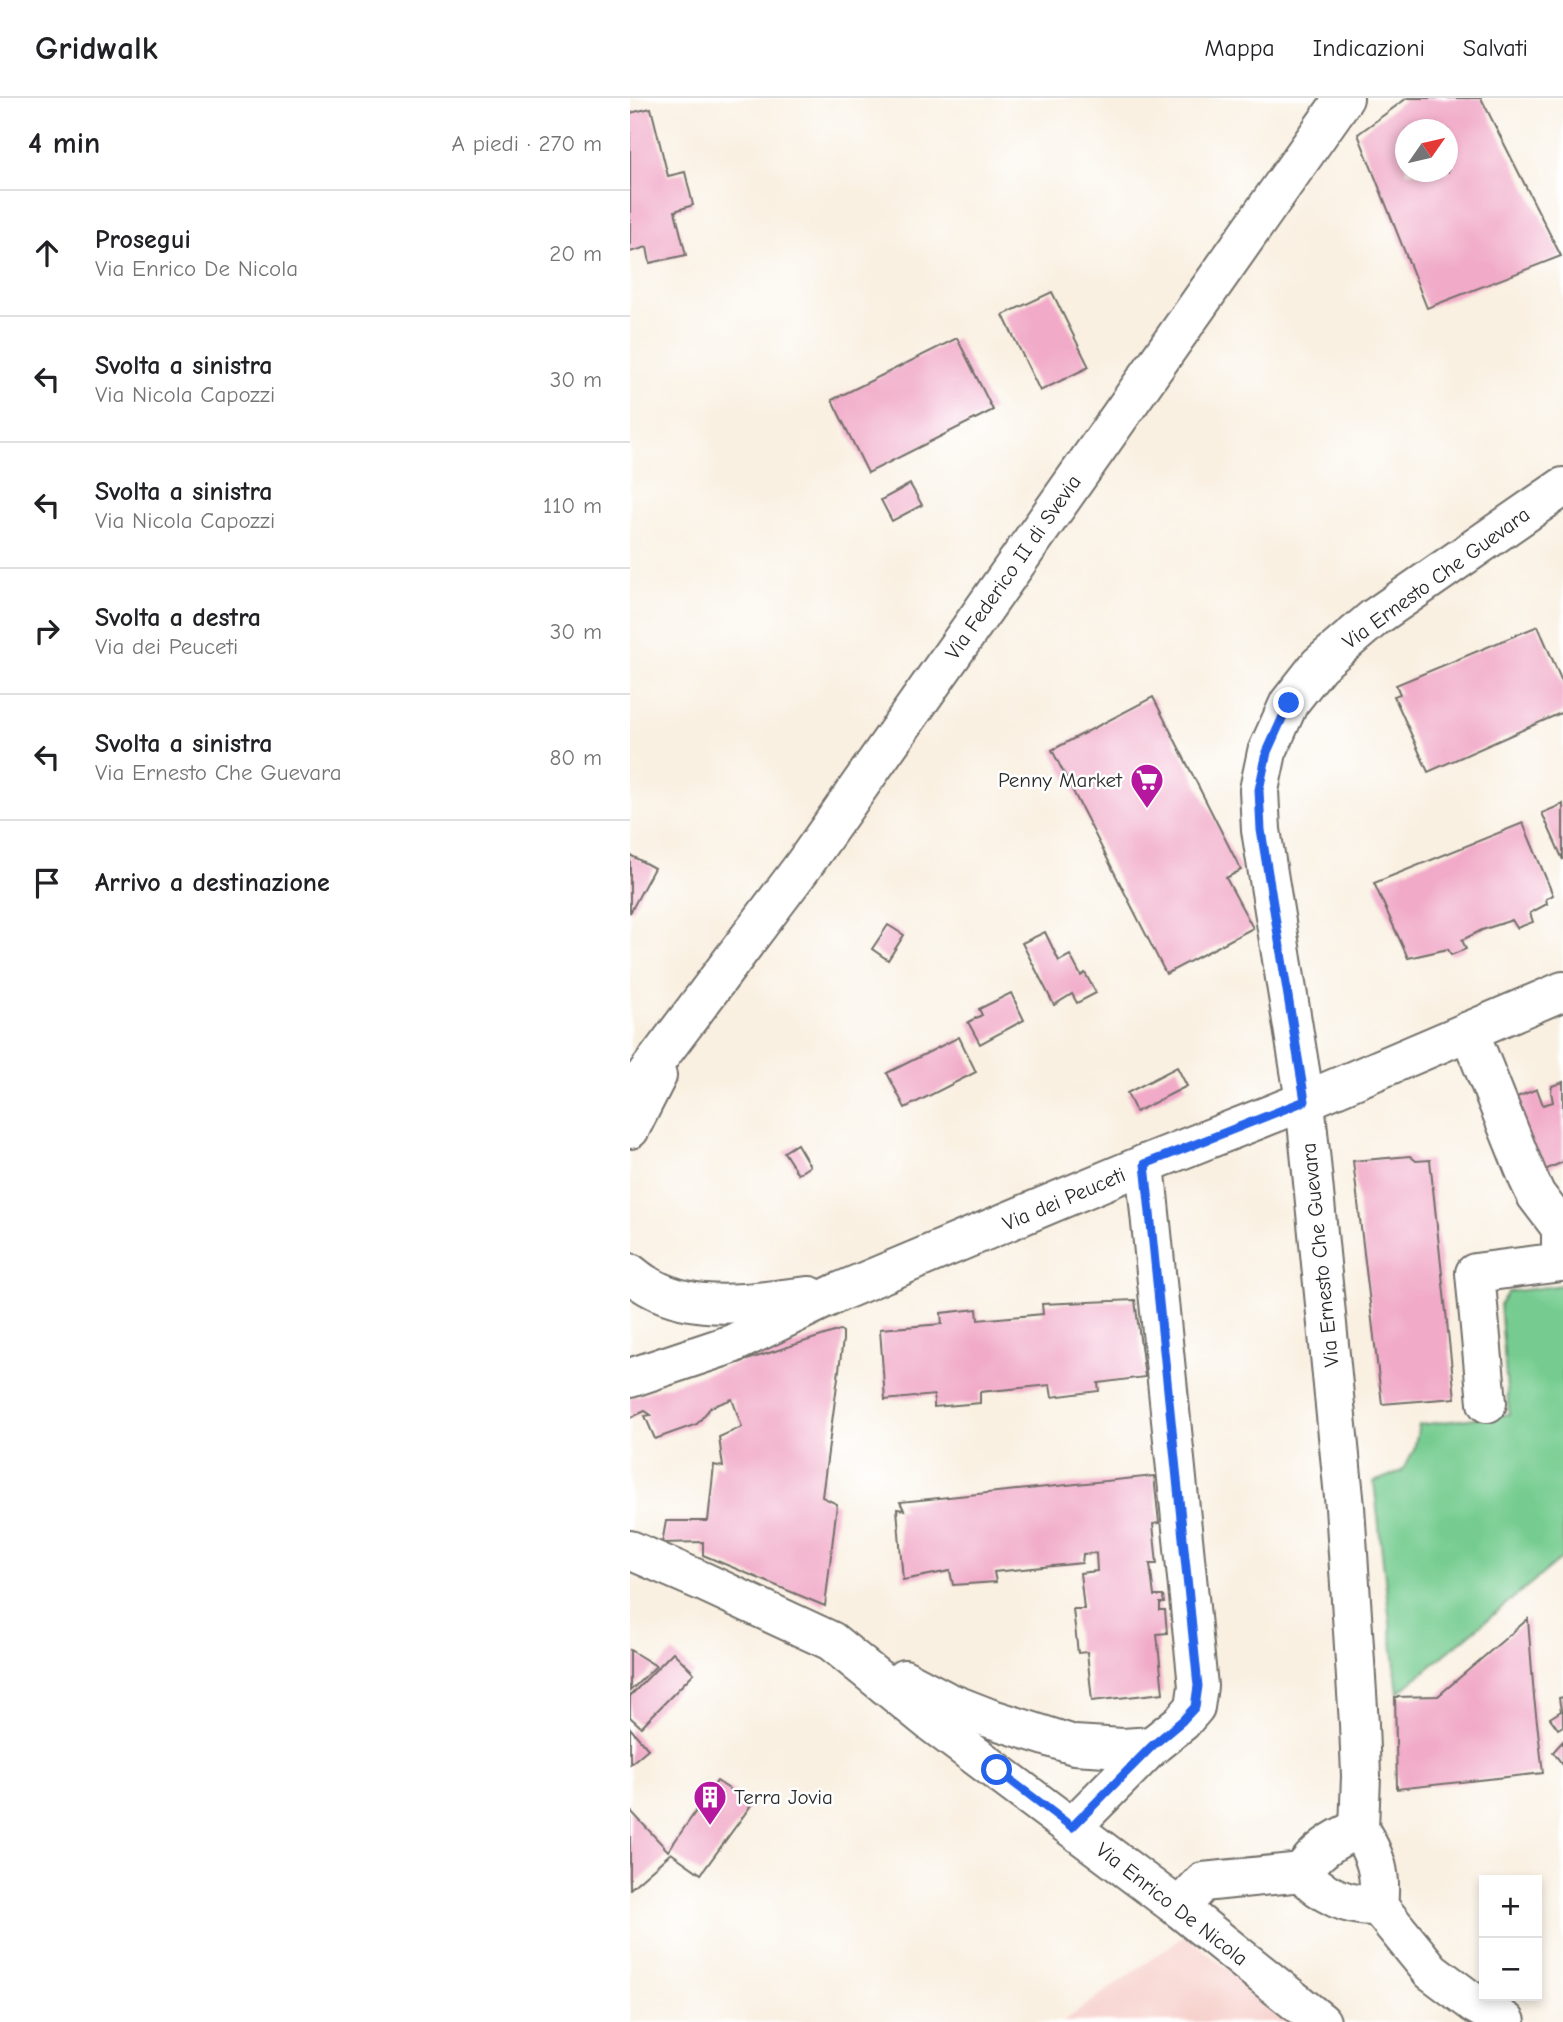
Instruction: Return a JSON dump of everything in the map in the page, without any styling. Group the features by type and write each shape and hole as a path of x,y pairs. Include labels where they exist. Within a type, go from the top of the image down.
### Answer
{"street":[{"name":"Via Federico II di Svevia","path":"679,1033 803,866 1335,103"},
{"name":"Via Ernesto Che Guevara","path":"1359,1829 1359,1724 1345,1507 1305,1101 1261,830 1259,790 1267,752 1289,703 1319,665 1374,618 1563,486"},
{"name":"Via dei Peuceti","path":"837,1293 1145,1164 1305,1101 1563,990"},
{"path":"1469,1031 1536,1195 1562,1227 1560,1262 1475,1273 1487,1403"},
{"path":"630,1096 679,1033"},
{"path":"630,1129 679,1033"},
{"path":"1072,1827 1152,1746 1195,1707 1198,1686 1145,1164"},
{"path":"634,1279 694,1304 721,1305 837,1293"},
{"path":"630,1378 733,1345 837,1293"},
{"name":"Via Enrico De Nicola","path":"630,1550 704,1581 831,1641 932,1723 1178,1908 1321,2022"},
{"path":"831,1641 948,1702 1029,1732 1074,1745 1123,1748 1152,1746"},
{"path":"1178,1908 1203,1882 1302,1872 1313,1856 1343,1835 1359,1829 1370,1847 1381,1883 1378,1906 1431,1971 1475,2004 1506,2022"},
{"path":"1302,1872 1315,1888 1357,1906 1378,1906"}],"shaded area":[{"path":"1185,1935 1293,2022 1063,2022"}],"green space":[{"path":"1563,1285 1563,1557 1398,1693 1374,1482 1402,1471 1414,1450 1419,1425 1509,1414 1500,1304 1508,1292"}],"building":[{"path":"1407,98 1481,98 1561,256 1427,308 1358,134"},
{"path":"651,108 668,176 685,172 693,205 675,211 686,255 650,263 647,247 630,252 630,113"},
{"path":"1052,292 1089,367 1040,391 1003,315"},
{"path":"957,338 993,410 868,473 832,400"},
{"path":"910,484 922,505 892,521 881,500"},
{"path":"1538,626 1563,684 1563,712 1428,772 1394,696 1400,694 1396,685"},
{"name":"Penny Market","path":"1153,697 1241,870 1226,878 1253,928 1166,974 1052,750"},
{"path":"1563,804 1563,860 1542,813"},
{"path":"1523,823 1553,895 1546,899 1547,904 1530,913 1533,922 1517,928 1512,920 1482,930 1462,940 1466,949 1451,955 1448,949 1408,958 1374,883"},
{"path":"630,855 654,868 630,913"},
{"path":"888,925 904,935 888,960 872,949"},
{"path":"1045,932 1059,961 1070,955 1081,976 1085,973 1096,993 1077,1003 1072,994 1054,1005 1022,943"},
{"path":"1011,993 1024,1020 980,1044 968,1022 982,1015 979,1009"},
{"path":"959,1037 976,1072 905,1108 887,1073"},
{"path":"1177,1067 1187,1086 1136,1112 1127,1093"},
{"path":"1563,1082 1563,1162 1536,1174 1507,1101 1537,1089 1543,1105 1553,1102 1552,1086"},
{"path":"797,1144 810,1166 798,1174 784,1152"},
{"path":"1410,1156 1416,1161 1430,1160 1455,1398 1382,1404 1353,1161"},
{"path":"1135,1300 1145,1377 1098,1383 1099,1391 1052,1397 1050,1385 980,1392 980,1403 934,1407 934,1395 885,1400 880,1329 942,1324 941,1313 977,1309 978,1320 1043,1314 1042,1304"},
{"path":"840,1330 843,1332 843,1340 822,1497 837,1504 825,1606 703,1555 703,1542 662,1543 666,1521 708,1521 714,1465 723,1467 719,1437 742,1427 732,1399 711,1407 697,1424 655,1439 645,1416 651,1415 645,1411 630,1418 630,1398"},
{"path":"1154,1476 1159,1523 1153,1524 1157,1564 1150,1564 1154,1596 1163,1596 1164,1603 1160,1603 1160,1610 1165,1610 1167,1633 1157,1634 1163,1693 1092,1701 1087,1652 1078,1653 1073,1609 1084,1609 1080,1573 1097,1571 1096,1553 1083,1554 1082,1563 994,1572 996,1582 953,1585 950,1571 903,1580 897,1509 904,1510 900,1502"},
{"path":"1528,1619 1543,1773 1397,1789 1395,1697 1438,1696"},
{"path":"630,1650 656,1666 630,1691"},
{"path":"673,1652 694,1673 641,1727 630,1717 630,1696"},
{"path":"1563,1697 1563,1726 1558,1729 1550,1718 1561,1711 1559,1698"},
{"path":"630,1728 648,1749 630,1764"},
{"path":"1563,1741 1563,1765 1553,1752"},
{"name":"Terra Jovia","path":"717,1781 752,1804 701,1874 671,1853 630,1889 630,1810 668,1851"}],"place":[{"name":"Penny Market","path":"1147,810"},
{"name":"Terra Jovia","path":"710,1827"}],"route":[{"path":"997,1770 1072,1827 1152,1746 1195,1707 1198,1686 1145,1164 1305,1101 1261,830 1259,790 1267,752 1289,703"}]}
